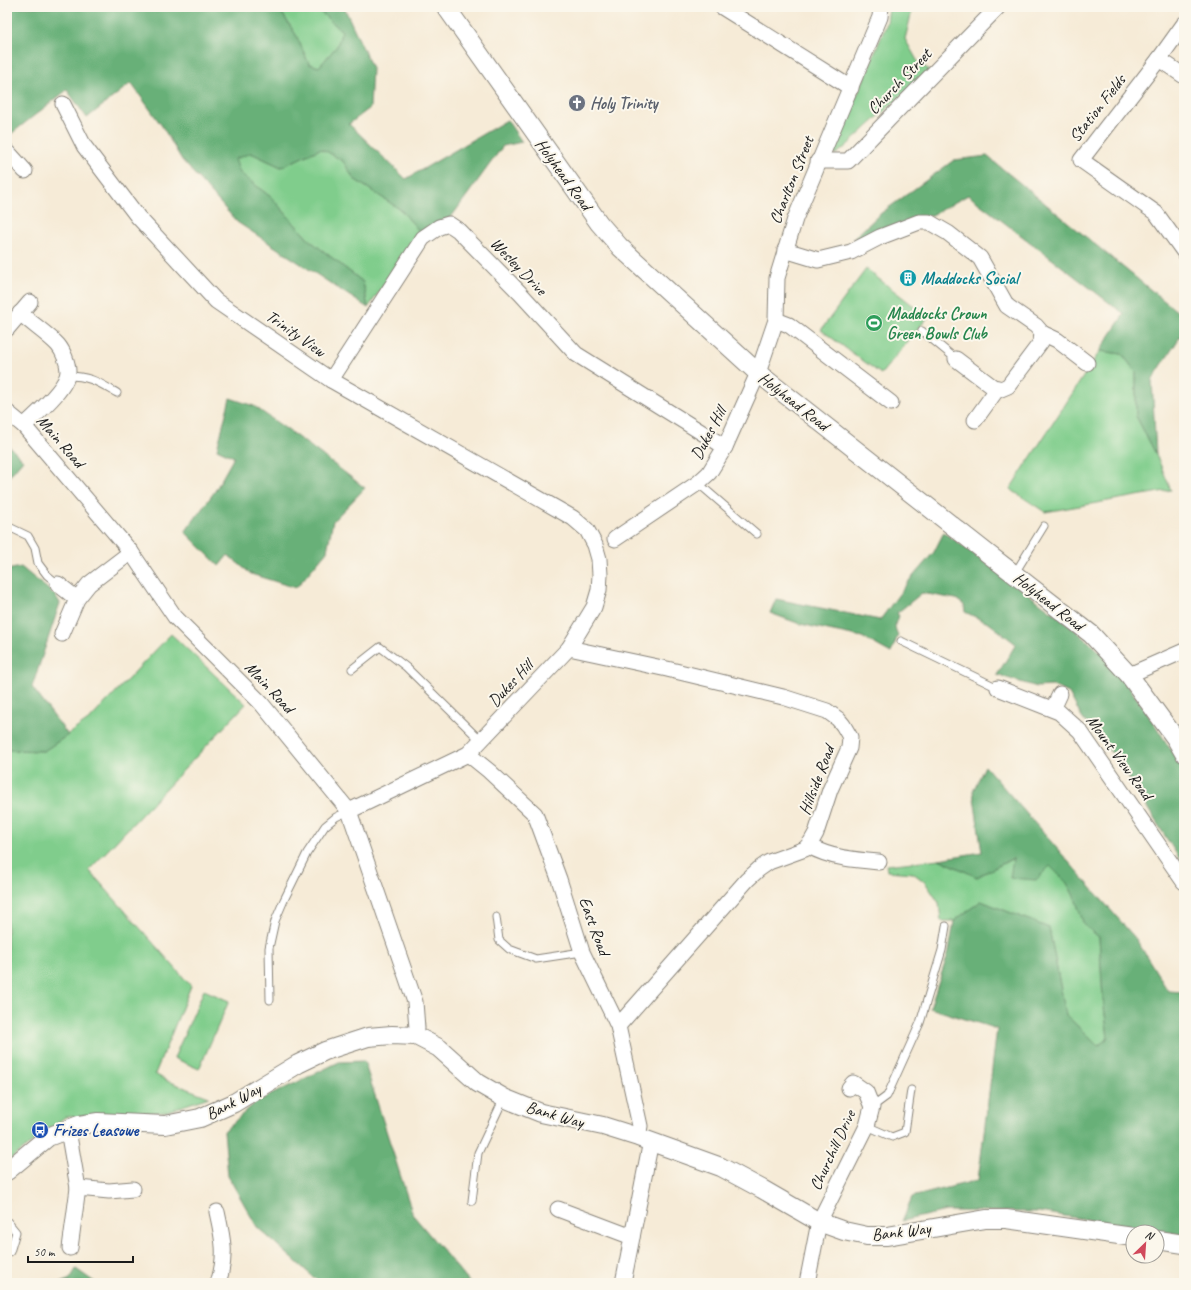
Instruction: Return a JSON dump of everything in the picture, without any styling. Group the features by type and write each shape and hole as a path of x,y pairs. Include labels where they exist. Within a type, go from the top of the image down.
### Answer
{"street":[{"name":"Holyhead Road","path":"446,7 599,222 620,247 758,373 1091,634 1129,675 1176,739 1184,753"},
{"path":"722,7 851,88"},
{"name":"Charlton Street","path":"758,373 776,320 777,278 795,219 818,161 851,88 880,17 881,7"},
{"name":"Church Street","path":"818,161 848,161 998,7"},
{"name":"Station Fields","path":"1184,24 1159,59 1081,160 1156,213 1184,252"},
{"path":"1159,59 1184,76"},
{"name":"Trinity View","path":"63,104 84,146 138,217 216,301 331,380 574,518"},
{"path":"7,151 25,171"},
{"path":"785,250 818,260 851,252 880,236 919,222 929,222 948,233 980,258 1007,306 1036,326 1042,333 1057,340 1087,363"},
{"name":"Wesley Drive","path":"331,380 423,238 439,226 449,224 458,230 520,293 576,354 725,447"},
{"path":"7,329 30,302"},
{"path":"20,313 59,346 66,359 68,371 65,381 56,393 24,426"},
{"path":"776,320 789,325 891,403"},
{"path":"956,359 993,387 1001,389 1008,386 1041,342 1042,333"},
{"name":"Dukes Hill","path":"615,539 681,495 709,473 725,447 758,373"},
{"path":"975,420 998,388"},
{"name":"Main Road","path":"7,412 24,426 131,552 175,616 269,712 349,811 415,1002 417,1028 416,1036"},
{"name":"Dukes Hill","path":"349,811 468,754 569,648 594,607 599,590 600,575 599,559 595,545 587,530 574,518"},
{"path":"62,634 77,599 89,584 131,552"},
{"path":"58,584 77,599"},
{"name":"Hillside Road","path":"569,648 667,669 783,697 820,708 832,714 848,732 850,737 849,748 830,790 816,832 809,846"},
{"path":"1129,675 1184,652"},
{"name":"Mount View Road","path":"998,688 1059,712 1080,730 1184,882"},
{"path":"1053,709 1060,694"},
{"name":"East Road","path":"468,754 489,771 535,814 559,879 582,952 618,1026 644,1139 632,1237 622,1283"},
{"path":"618,1026 742,886 759,869 769,862 800,851 809,846 816,851 835,856 879,862"},
{"name":"Bank Way","path":"7,1171 48,1137 78,1125 98,1122 165,1125 200,1118 234,1103 298,1064 325,1052 368,1037 392,1035 416,1036 439,1048 478,1083 504,1098 542,1113 603,1126 644,1139 721,1167 762,1188 819,1222 844,1231 867,1236 887,1236 986,1219 1006,1219 1125,1236"},
{"name":"Churchill Drive","path":"807,1283 819,1222 867,1126 872,1107 866,1092 853,1083 849,1088"},
{"path":"68,1130 78,1188 70,1248"},
{"path":"78,1188 109,1191 133,1189"},
{"path":"558,1209 632,1237"},
{"path":"217,1212 223,1240 224,1255 222,1271 218,1283"},
{"path":"1165,1241 1184,1244"}],"lane":[{"path":"922,331 956,359"},
{"path":"67,376 86,377 97,381 117,393"},
{"path":"698,483 757,534"},
{"path":"7,526 28,536 36,548 38,563 47,575 58,584"},
{"path":"1014,574 1044,526"},
{"path":"901,641 998,688"},
{"path":"352,668 380,647 406,667 481,742"},
{"path":"270,1000 269,948 275,921 307,853 325,826 336,817 349,811"},
{"path":"496,917 499,940 510,949 536,959 582,952"},
{"path":"872,1107 887,1096 920,1023 942,950 946,926"},
{"path":"867,1126 892,1138 905,1132 911,1090"},
{"path":"472,1202 478,1153 504,1098"},
{"path":"7,1221 16,1232 10,1252 7,1253"}],"green space":[{"path":"7,7 278,7 296,35 309,64 319,67 337,46 342,31 315,7 344,7 372,68 370,108 349,124 406,179 507,120 522,142 503,146 452,216 420,232 401,210 354,179 343,161 326,151 320,149 281,167 251,153 235,159 240,173 272,198 308,239 363,282 368,308 237,222 182,160 162,126 131,83 87,118 67,90 7,137"},
{"path":"278,7 315,7 342,31 337,46 319,67 309,64 296,35"},
{"path":"889,7 913,7 905,39 918,62 929,70 843,149 836,154 831,153 829,149 859,91 887,23"},
{"path":"320,149 343,161 354,179 401,210 420,232 368,308 363,282 308,239 272,198 240,173 234,159 251,153 281,167"},
{"path":"987,156 1184,317 1184,331 1152,380 1156,454 1136,416 1136,372 1122,354 1100,351 1124,314 968,195 932,215 853,239 880,214 954,160"},
{"name":"Maddocks Crown Green Bowls Club","path":"866,269 928,317 881,374 821,330"},
{"path":"1100,351 1122,354 1136,372 1136,416 1156,454 1171,490 1045,512 1010,489"},
{"path":"230,398 254,406 365,488 333,521 327,551 296,588 251,574 228,555 219,566 185,532 215,491 234,457 217,449"},
{"path":"7,444 23,460 7,479"},
{"path":"944,532 1066,622 1106,657 1145,709 1184,771 1184,866 1116,758 1082,718 1069,693 1053,686 1037,687 997,675 1016,644 990,624 965,612 964,605 956,599 922,593 897,613 899,616 895,626 898,635 891,653 862,637 800,624 770,613 776,599 880,620 908,582 934,552"},
{"path":"21,567 55,595 60,603 32,687 68,735 44,751 10,750 7,748 7,570"},
{"path":"171,634 246,704 89,870 191,986 155,1074 167,1081 209,1097 165,1112 65,1117 7,1162 7,748 10,750 44,751 91,718"},
{"path":"985,766 1136,939 1168,991 1184,992 1184,1235 1165,1232 1165,1224 1125,1224 1125,1226 1039,1212 946,1211 902,1221 912,1197 978,1180 997,1029 930,1008 949,951 954,921 981,901 1049,928 1066,1015 1098,1046 1108,1038 1103,998 1099,937 1084,925 1075,898 1067,883 1050,866 1036,880 1010,878 1013,858 977,877 939,859 982,852 973,791"},
{"path":"1014,858 1050,866 1067,883 1075,898 1084,925 1099,937 1103,998 1108,1038 1098,1046 1066,1015 1049,928 981,901 954,921 941,921 939,903 925,882 913,873 887,871 886,865 939,859 977,877"},
{"path":"204,990 229,1001 199,1069 174,1058"},
{"path":"364,1061 413,1215 470,1283 320,1283 257,1227 228,1176 224,1131 256,1102 339,1062"},
{"path":"76,1269 96,1283 60,1283 70,1279"}],"place":[{"name":"Holy Trinity","path":"577,103"},
{"name":"Maddocks Social","path":"908,278"},
{"name":"Maddocks Crown Green Bowls Club","path":"874,323"},
{"name":"Frizes Leasowe","path":"40,1130"}]}
